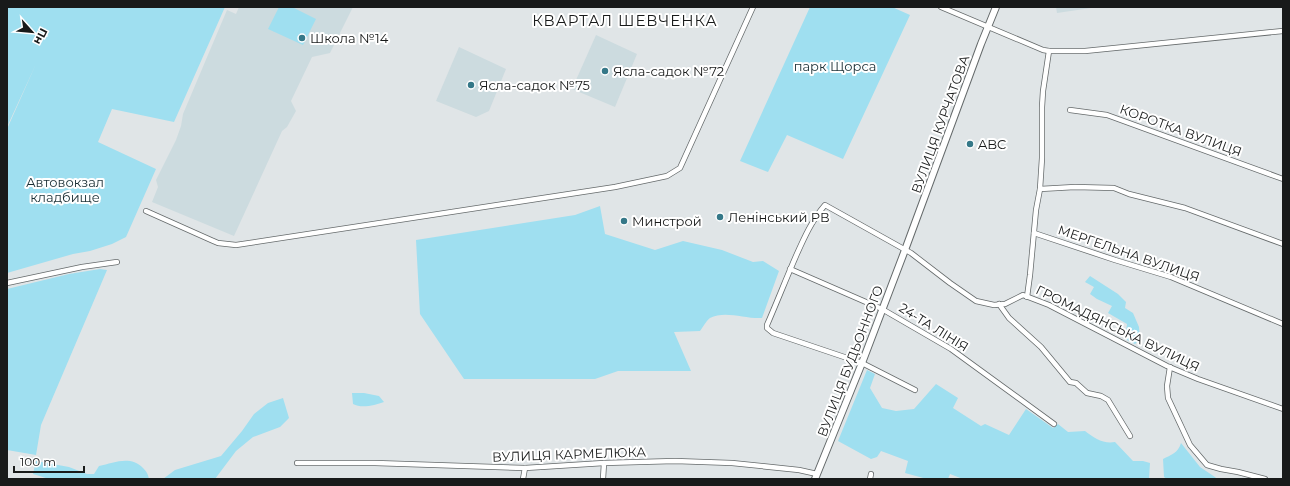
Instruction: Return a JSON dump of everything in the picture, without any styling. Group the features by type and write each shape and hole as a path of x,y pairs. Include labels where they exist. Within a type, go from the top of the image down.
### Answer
{"main road":[{"name":"ВУЛИЦЯ КУРЧАТОВА","path":"905,250 996,7"},
{"name":"ВУЛИЦЯ БУДЬОННОГО","path":"816,477 862,363 905,250"}],"street":[{"path":"146,211 218,243 236,245 615,187 667,176 680,168 753,7"},
{"path":"941,7 1049,52 1084,51 1283,31"},
{"path":"1027,297 1040,189 1042,158 1042,106 1049,52"},
{"name":"КОРОТКА ВУЛИЦЯ","path":"1070,110 1107,115 1283,179"},
{"path":"1040,189 1075,187 1114,188 1129,194 1185,208 1283,244"},
{"name":"ГРОМАДЯНСЬКА ВУЛИЦЯ","path":"790,269 810,226 825,205 911,253 976,301 994,305 1005,304 1024,295 1049,305 1170,367 1198,379 1283,409"},
{"name":"МЕРГЕЛЬНА ВУЛИЦЯ","path":"1034,233 1171,277 1283,324"},
{"path":"7,284 82,267 117,262"},
{"path":"790,269 767,328 773,333 862,363 915,390"},
{"name":"24-ТА ЛІНІЯ","path":"790,269 882,308 951,349 1054,424"},
{"path":"999,304 1009,318 1041,347 1070,382 1076,383 1087,393 1101,396 1108,400 1130,436"},
{"path":"1170,367 1167,386 1168,398 1190,445 1207,466 1265,479"},
{"name":"ВУЛИЦЯ КАРМЕЛЮКА","path":"297,463 375,463 525,468 604,463 675,461 732,463 799,470 816,477"},
{"path":"603,479 604,463"},
{"path":"523,479 525,468"}],"shaded area":[{"path":"239,7 353,7 330,53 312,57 291,101 296,111 287,127 282,131 234,236 152,202 158,187 156,180 176,140 183,114 227,10 236,14"},
{"path":"1056,7 1098,7 1057,13"},
{"name":"Ясла-садок №72","path":"596,35 637,54 615,107 572,89"},
{"name":"Ясла-садок №75","path":"459,47 506,69 489,111 476,117 436,101"}],"green space":[{"name":"Автовокзал кладбище","path":"7,7 225,7 174,122 112,109 98,142 156,169 126,237 112,244 90,251 73,254 7,273 7,129 36,64 7,127"},
{"path":"279,7 292,7 316,19 303,45 268,29"},
{"name":"парк Щорса","path":"810,7 892,7 910,15 843,159 787,135 768,172 740,161"},
{"path":"600,206 605,234 655,250 683,241 722,250 753,262 763,261 779,271 762,318 722,315 710,318 700,331 674,332 691,371 618,371 595,379 464,379 420,314 416,240 575,215"},
{"path":"100,269 107,270 41,425 36,455 7,450 7,289 69,274"},
{"path":"1090,276 1118,294 1126,302 1125,308 1133,313 1139,327 1140,339 1135,344 1125,339 1127,324 1108,313 1112,306 1090,294 1094,287 1085,282"},
{"path":"867,370 875,374 870,388 882,408 896,411 914,409 936,384 958,398 953,408 981,426 985,424 1009,435 1026,409 1053,428 1058,424 1068,432 1085,431 1095,438 1103,441 1115,442 1133,461 1150,463 1149,479 963,479 950,474 948,479 927,479 905,473 908,461 881,451 877,457 871,459 838,441"},
{"path":"352,393 364,393 379,396 384,402 368,406 360,406 353,404"},
{"path":"283,398 289,418 280,427 253,437 236,451 215,479 163,479 175,470 221,456 254,414 268,403"},
{"path":"1181,443 1200,467 1217,479 1167,479 1164,477 1163,459 1176,451"},
{"path":"36,461 69,467 87,474 94,474 99,466 127,461 138,464 143,468 149,479 49,479 33,474"}],"place":[{"name":"Школа №14","path":"302,38"},
{"name":"Ясла-садок №72","path":"605,71"},
{"name":"Ясла-садок №75","path":"471,85"},
{"name":"ABC","path":"970,144"},
{"name":"Ленінський РВ","path":"720,217"},
{"name":"Минстрой","path":"624,221"}],"district":[{"name":"КВАРТАЛ ШЕВЧЕНКА","path":"625,20"}]}
